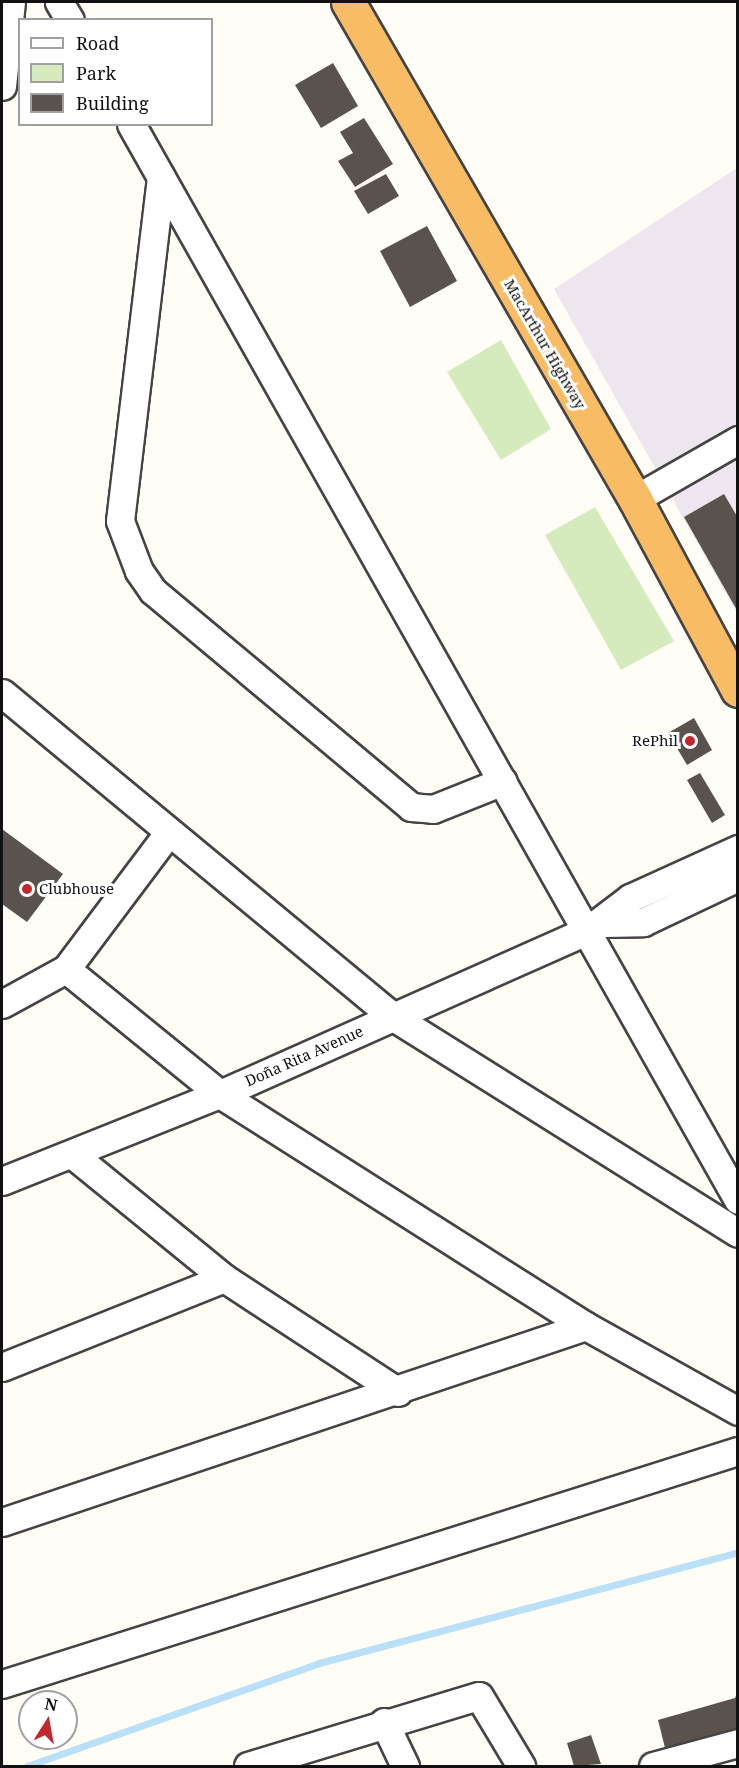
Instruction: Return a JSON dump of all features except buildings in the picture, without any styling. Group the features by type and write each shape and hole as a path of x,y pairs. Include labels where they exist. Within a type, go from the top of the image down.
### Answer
{"highway":[{"name":"MacArthur Highway","path":"348,2 635,499 738,690"}],"street":[{"path":"2,86 11,2"},
{"path":"59,2 69,18"},
{"path":"132,126 503,781 596,927 738,1200"},
{"path":"161,177 120,521 139,572 153,591 411,807 433,809 503,781"},
{"path":"635,499 738,440"},
{"path":"2,693 392,1016 738,1233"},
{"path":"2,1004 66,969 169,832"},
{"name":"Doña Rita Avenue","path":"2,1181 220,1094 596,927 630,898 738,849"},
{"name":"Doña Rita Avenue","path":"596,927 643,922 738,877"},
{"path":"66,969 220,1094 586,1326 738,1411"},
{"path":"72,1154 224,1278 398,1392"},
{"path":"2,1367 224,1278"},
{"path":"2,1522 398,1392 586,1326"},
{"path":"2,1684 738,1451"},
{"path":"248,1767 287,1761 384,1722 479,1696 521,1767"},
{"path":"384,1722 405,1767"},
{"path":"653,1767 738,1743"}],"shaded area":[{"path":"737,168 737,613 554,289"}],"green space":[{"path":"501,340 551,429 501,460 447,372"},
{"path":"595,507 674,641 621,670 545,535"}],"waterway":[{"path":"27,1766 319,1663 738,1552"}],"place":[{"name":"RePhil","path":"690,741"},
{"name":"Clubhouse","path":"27,889"}]}
